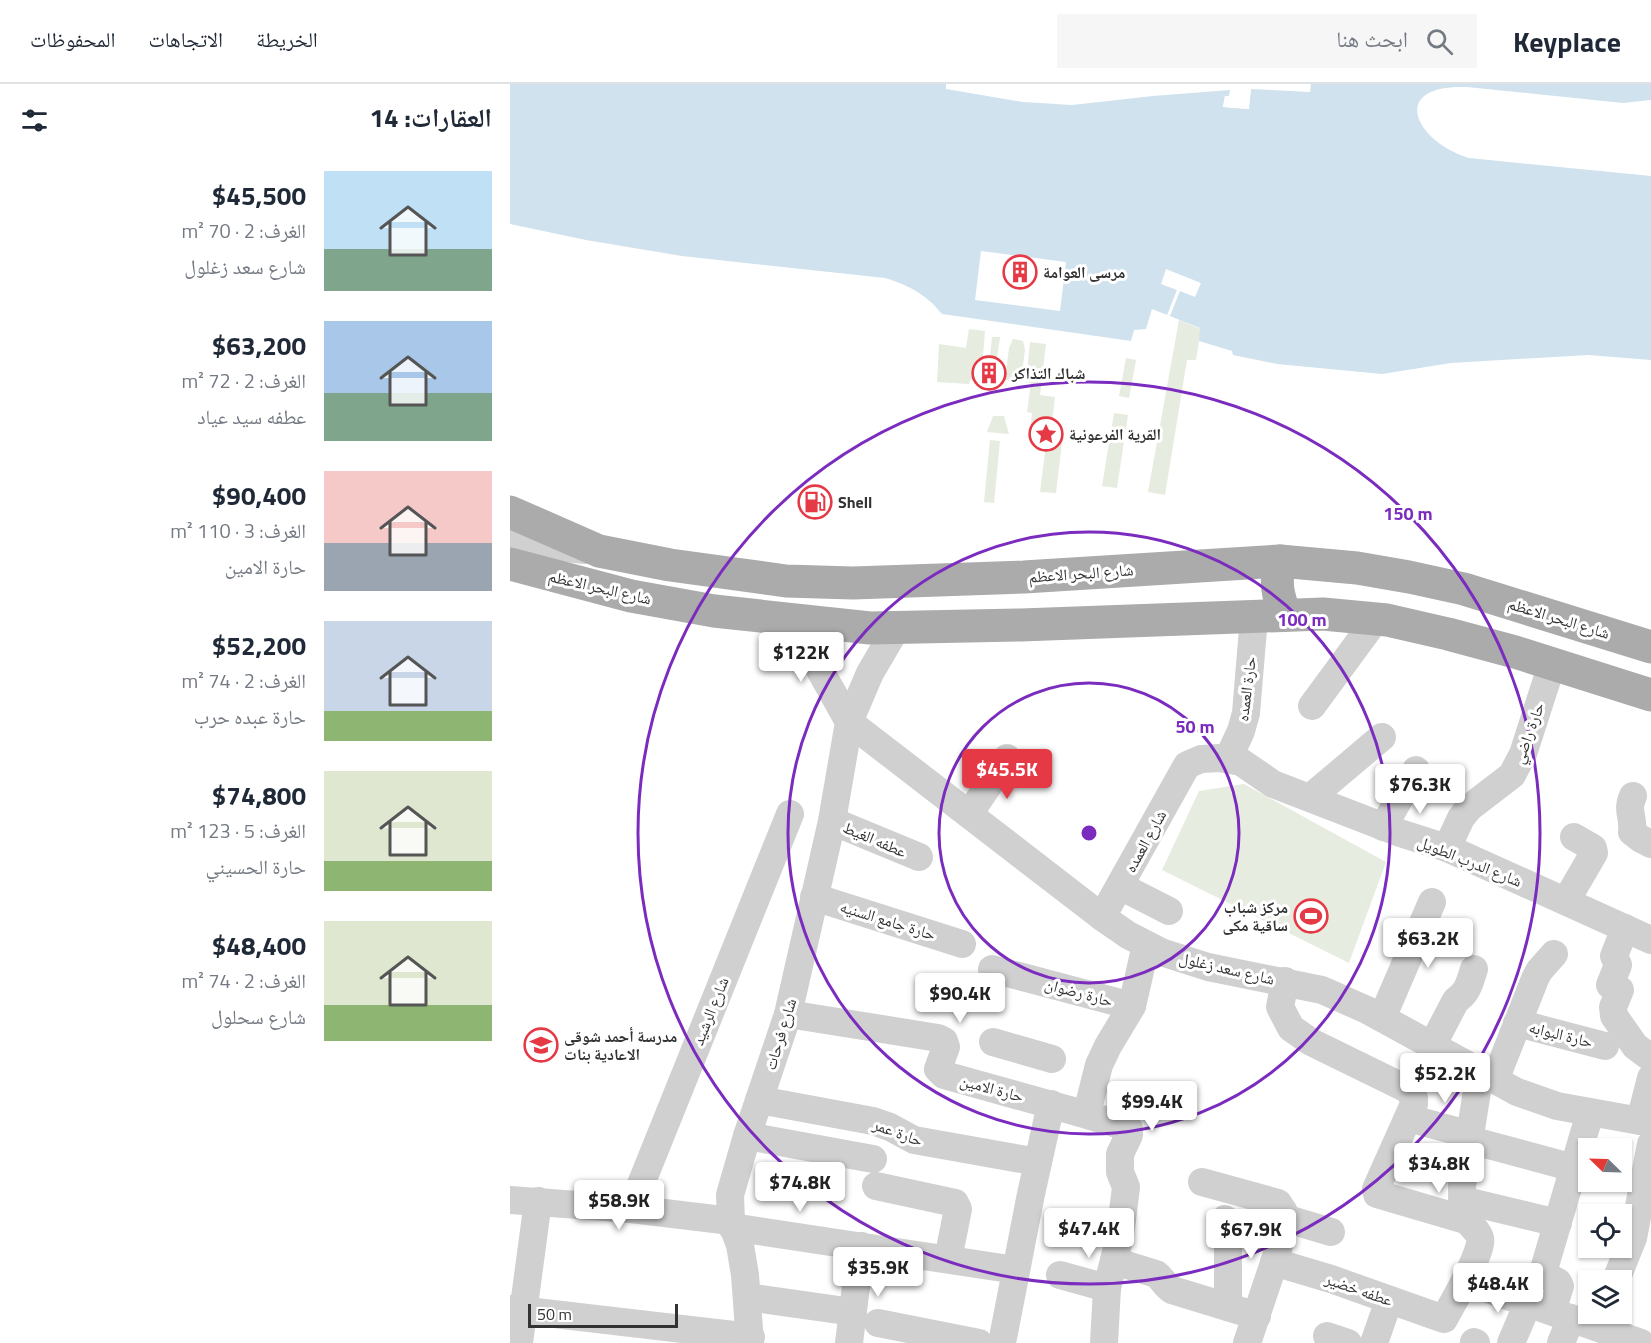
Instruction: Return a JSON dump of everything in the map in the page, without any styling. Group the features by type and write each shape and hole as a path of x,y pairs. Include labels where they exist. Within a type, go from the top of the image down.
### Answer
{"main road":[{"name":"شارع البحر الاعظم","path":"510,512 599,551 753,578 819,583 1024,577 1280,561 1357,568 1453,587 1651,647"},
{"path":"1280,561 1276,587 1286,615"},
{"name":"شارع البحر الاعظم","path":"510,564 631,596 714,611 870,628 1323,614 1376,619 1448,634 1651,695"},
{"path":"1108,570 1163,586 1170,596 1169,609 1161,619"}],"street":[{"path":"510,538 555,548 599,551"},
{"name":"حارة العمده","path":"1228,759 1241,731 1246,712 1254,617"},
{"path":"1312,706 1376,619"},
{"path":"797,621 821,672 849,722"},
{"name":"شارع فرحات","path":"750,1340 740,1245 732,1224 730,1195 747,1136 788,1014 831,821 849,722 870,674 897,627"},
{"name":"حارة راضي","path":"1447,848 1461,818 1469,808 1512,775 1523,754 1552,664"},
{"name":"شارع سعد زغلول","path":"849,722 1102,918 1146,945 1208,967 1322,990 1382,1018 1517,1092 1557,1106 1647,1130"},
{"path":"1311,797 1382,737"},
{"path":"969,814 1006,758"},
{"name":"شارع الدرب الطويل","path":"1187,765 1201,759 1228,759 1241,762 1273,784 1447,848 1651,940"},
{"name":"شارع العمده","path":"1102,918 1187,765"},
{"path":"1383,826 1416,770"},
{"path":"1633,796 1629,806 1633,823 1632,832 1651,844"},
{"name":"شارع الرشيد","path":"630,1209 790,814"},
{"name":"عطفه الغيط","path":"831,821 919,857"},
{"path":"1566,901 1593,853 1593,848 1574,837"},
{"path":"1119,886 1169,911"},
{"name":"حارة جامع السنيه","path":"814,897 962,944"},
{"path":"1382,1018 1432,902"},
{"path":"1625,928 1614,956 1618,965 1614,1016 1635,1046 1651,1058"},
{"path":"1091,1116 1089,1105 1099,1065 1132,1006 1146,945"},
{"name":"حارة البوابه","path":"1466,1211 1462,1186 1471,1137 1488,1076 1518,1023 1539,971 1554,954"},
{"name":"حارة رضوان","path":"992,969 1132,1006"},
{"path":"1432,1046 1456,1000 1468,989 1474,969"},
{"path":"1285,981 1280,1007 1291,1028 1311,1042 1411,1093 1414,1098 1414,1104 1376,1189 1380,1195 1466,1211 1558,1223"},
{"name":"حارة الامين","path":"788,1014 938,1038 944,1041 946,1047 938,1069 940,1073 1041,1101 1129,1129 1129,1135 1120,1154 1120,1172 1126,1187 1120,1236 1114,1261"},
{"name":"حارة البوابه","path":"1518,1023 1605,1046"},
{"path":"993,1042 1047,1058 1041,1101 1038,1162 1002,1343"},
{"path":"1621,1270 1642,1240 1651,1078"},
{"name":"حارة عمر","path":"759,1100 873,1121 914,1140 1038,1162"},
{"path":"1511,1343 1553,1319 1560,1286 1558,1282 1544,1275 1544,1269 1590,1113"},
{"path":"1408,1118 1574,1168"},
{"path":"747,1136 874,1173 955,1203 958,1209 948,1259"},
{"path":"1202,1182 1278,1203 1284,1212 1274,1262 1247,1343"},
{"path":"519,1343 516,1310 524,1200 630,1209 1016,1270"},
{"path":"1466,1211 1480,1238 1480,1245 1465,1281 1553,1319 1641,1343"},
{"path":"1284,1218 1331,1232"},
{"path":"1225,1219 1228,1246 1228,1307"},
{"path":"849,1343 865,1317 861,1246"},
{"path":"1104,1343 1107,1288 1114,1261 1156,1274 1172,1290 1257,1316"},
{"name":"عطفه خضير","path":"1274,1262 1331,1279 1444,1319 1465,1281"},
{"path":"1060,1275 1107,1288"},
{"path":"747,1297 865,1317 980,1343"},
{"path":"1374,1343 1389,1300"},
{"path":"516,1310 580,1330 750,1340"}],"shaded area":[{"path":"1179,320 1201,329 1196,360 1187,360 1165,495 1148,492"},
{"path":"969,329 985,331 981,381 970,380 969,384 937,382 939,344 966,348"},
{"path":"992,337 1000,337 996,366 989,365"},
{"path":"1013,339 1023,341 1025,350 1021,381 1005,380 1009,348"},
{"path":"1030,342 1046,344 1040,395 1055,397 1051,432 1063,434 1056,493 1040,492 1047,436 1030,433 1032,413 1027,412 1031,383 1026,382"},
{"path":"1126,358 1136,360 1129,398 1119,396"},
{"path":"1114,413 1128,415 1117,488 1102,486"},
{"path":"993,416 1004,416 1009,434 987,432"},
{"path":"990,440 1000,441 994,503 984,502"},
{"name":"مركز شباب ساقية مكى","path":"1244,784 1386,862 1349,963 1162,870 1199,791"}],"water":[{"path":"510,84 946,84 946,89 1023,102 1072,105 1230,90 1229,96 1225,96 1223,107 1248,109 1251,89 1310,92 1311,84 1651,84 1651,100 1623,103 1467,87 1442,88 1426,94 1418,104 1418,115 1423,127 1434,139 1450,150 1469,158 1651,176 1651,360 1588,355 1451,363 1382,374 1277,364 1233,355 1232,351 1199,341 1200,328 1152,309 1146,329 1134,330 1131,341 942,314 916,291 885,278 682,256 586,240 510,224","holes":["981,251 1066,262 1060,311 975,300"]}],"pier":[{"path":"1232,89 1232,97 1227,99 1227,105 1246,105 1248,89 1251,89 1249,109 1223,107 1225,96 1229,96"},
{"path":"1166,269 1201,283 1195,297 1180,291 1170,316 1167,315 1177,290 1161,284"}],"place":[{"name":"مرسى العوامة","path":"1020,272"},
{"name":"شباك التذاكر","path":"989,373"},
{"name":"القرية الفرعونية","path":"1046,434"},
{"name":"Shell","path":"815,502"},
{"name":"مركز شباب ساقية مكى","path":"1311,916"},
{"name":"مدرسة أحمد شوقى الاعادية بنات","path":"541,1045"}]}
